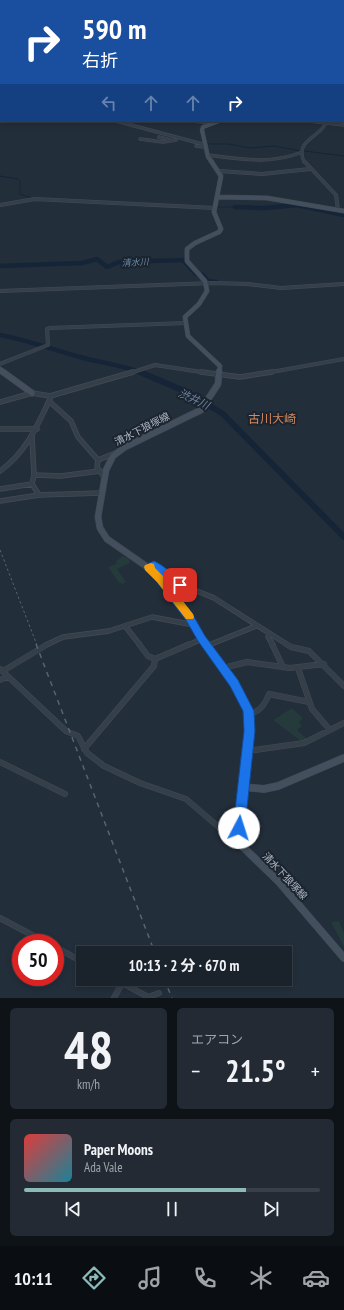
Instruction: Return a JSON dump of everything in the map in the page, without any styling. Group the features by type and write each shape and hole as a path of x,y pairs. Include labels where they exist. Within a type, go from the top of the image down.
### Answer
{"main road":[{"path":"216,122 202,128 208,155 219,171 221,178 215,207 215,215 221,227 220,230 195,243 186,252 187,260 207,283 207,295 186,315 186,323 188,336 220,366 220,375"},
{"path":"218,197 267,198 344,211"},
{"path":"0,369 32,393"},
{"name":"清水下狼塚線","path":"220,375 218,384 207,404 197,413 118,452 110,460 104,477 98,517 103,533 113,544 148,567 161,579 240,693 249,714 248,751 239,828 240,842 279,882 344,958"},
{"path":"243,787 264,789 278,786 344,758"}],"street":[{"path":"120,122 186,141 206,145"},
{"path":"202,122 213,123"},
{"path":"338,210 335,194 310,169 305,162 302,151 304,146 326,123 344,123"},
{"path":"159,137 170,140 186,141"},
{"path":"140,139 163,142 170,140"},
{"path":"181,142 186,141"},
{"path":"196,146 206,145"},
{"path":"208,155 266,160 289,157 302,151"},
{"path":"219,171 262,174 310,169"},
{"path":"0,205 36,199 215,207"},
{"path":"0,291 207,283 234,285 242,283 281,288 344,284"},
{"path":"0,364 46,346 47,329 50,328 186,323"},
{"path":"0,402 32,393 50,396 150,365 166,365 220,375 246,376 344,359"},
{"path":"0,471 13,462 32,437 50,396"},
{"path":"49,401 71,421 78,437 98,460 97,467 104,477"},
{"path":"0,429 36,428"},
{"path":"32,437 34,476 32,484 39,495"},
{"path":"98,460 114,452 118,452"},
{"path":"34,476 61,476 100,471"},
{"path":"0,489 32,484"},
{"path":"0,501 39,495 101,493"},
{"path":"148,567 154,565 159,567 175,582 208,595 292,647 309,650 344,686"},
{"path":"194,625 152,617 101,632 57,639 1,670 6,677 66,731 78,736 84,749 91,756 114,771 186,800 235,840 240,842"},
{"path":"124,626 148,656 155,659 202,639"},
{"path":"207,646 256,626"},
{"path":"270,634 268,637 278,654 283,667"},
{"path":"84,749 154,666 155,659"},
{"path":"222,668 247,662 298,668 324,664"},
{"path":"298,668 309,702 315,714 330,730"},
{"path":"0,680 6,677"},
{"path":"249,714 254,713 265,704 270,694 309,702"},
{"path":"248,751 304,743 342,724 344,730"},
{"path":"0,762 65,794"},
{"path":"0,918 30,934"},
{"path":"64,952 76,958"},
{"path":"114,998 120,986"},
{"path":"128,986 148,997 159,992"}],"green space":[{"path":"123,556 129,559 130,563 117,569 126,582 123,584 118,582 108,567 116,564 117,560"},
{"path":"292,708 303,718 299,722 302,726 297,730 307,739 302,742 273,720"},
{"path":"339,921 344,933 344,947 331,922"}],"waterway":[{"path":"207,144 229,144 250,148 274,146 301,151"},
{"path":"304,151 344,156"},
{"path":"0,176 18,179 20,181 20,194 31,198"},
{"name":"清水川","path":"235,207 265,208 297,205 344,215"},
{"path":"216,207 235,207"},
{"name":"清水川","path":"0,266 82,263 97,259 107,267 119,262 183,260 196,274"},
{"name":"清水川","path":"203,275 208,281 217,282"},
{"name":"渋井川","path":"0,335 141,372"},
{"name":"渋井川","path":"141,372 189,393 223,414 344,537"}],"railway":[{"path":"0,550 37,645"},
{"path":"36,644 152,946"},
{"path":"167,986 172,998"}],"slow traffic":[{"path":"151,566 148,567 161,579 189,617"}],"district":[{"name":"古川大崎","path":"272,418"}],"route":[{"path":"180,585 159,567 154,565 148,567 156,573 190,617 217,662 234,683 249,711 250,731 239,828"}]}
